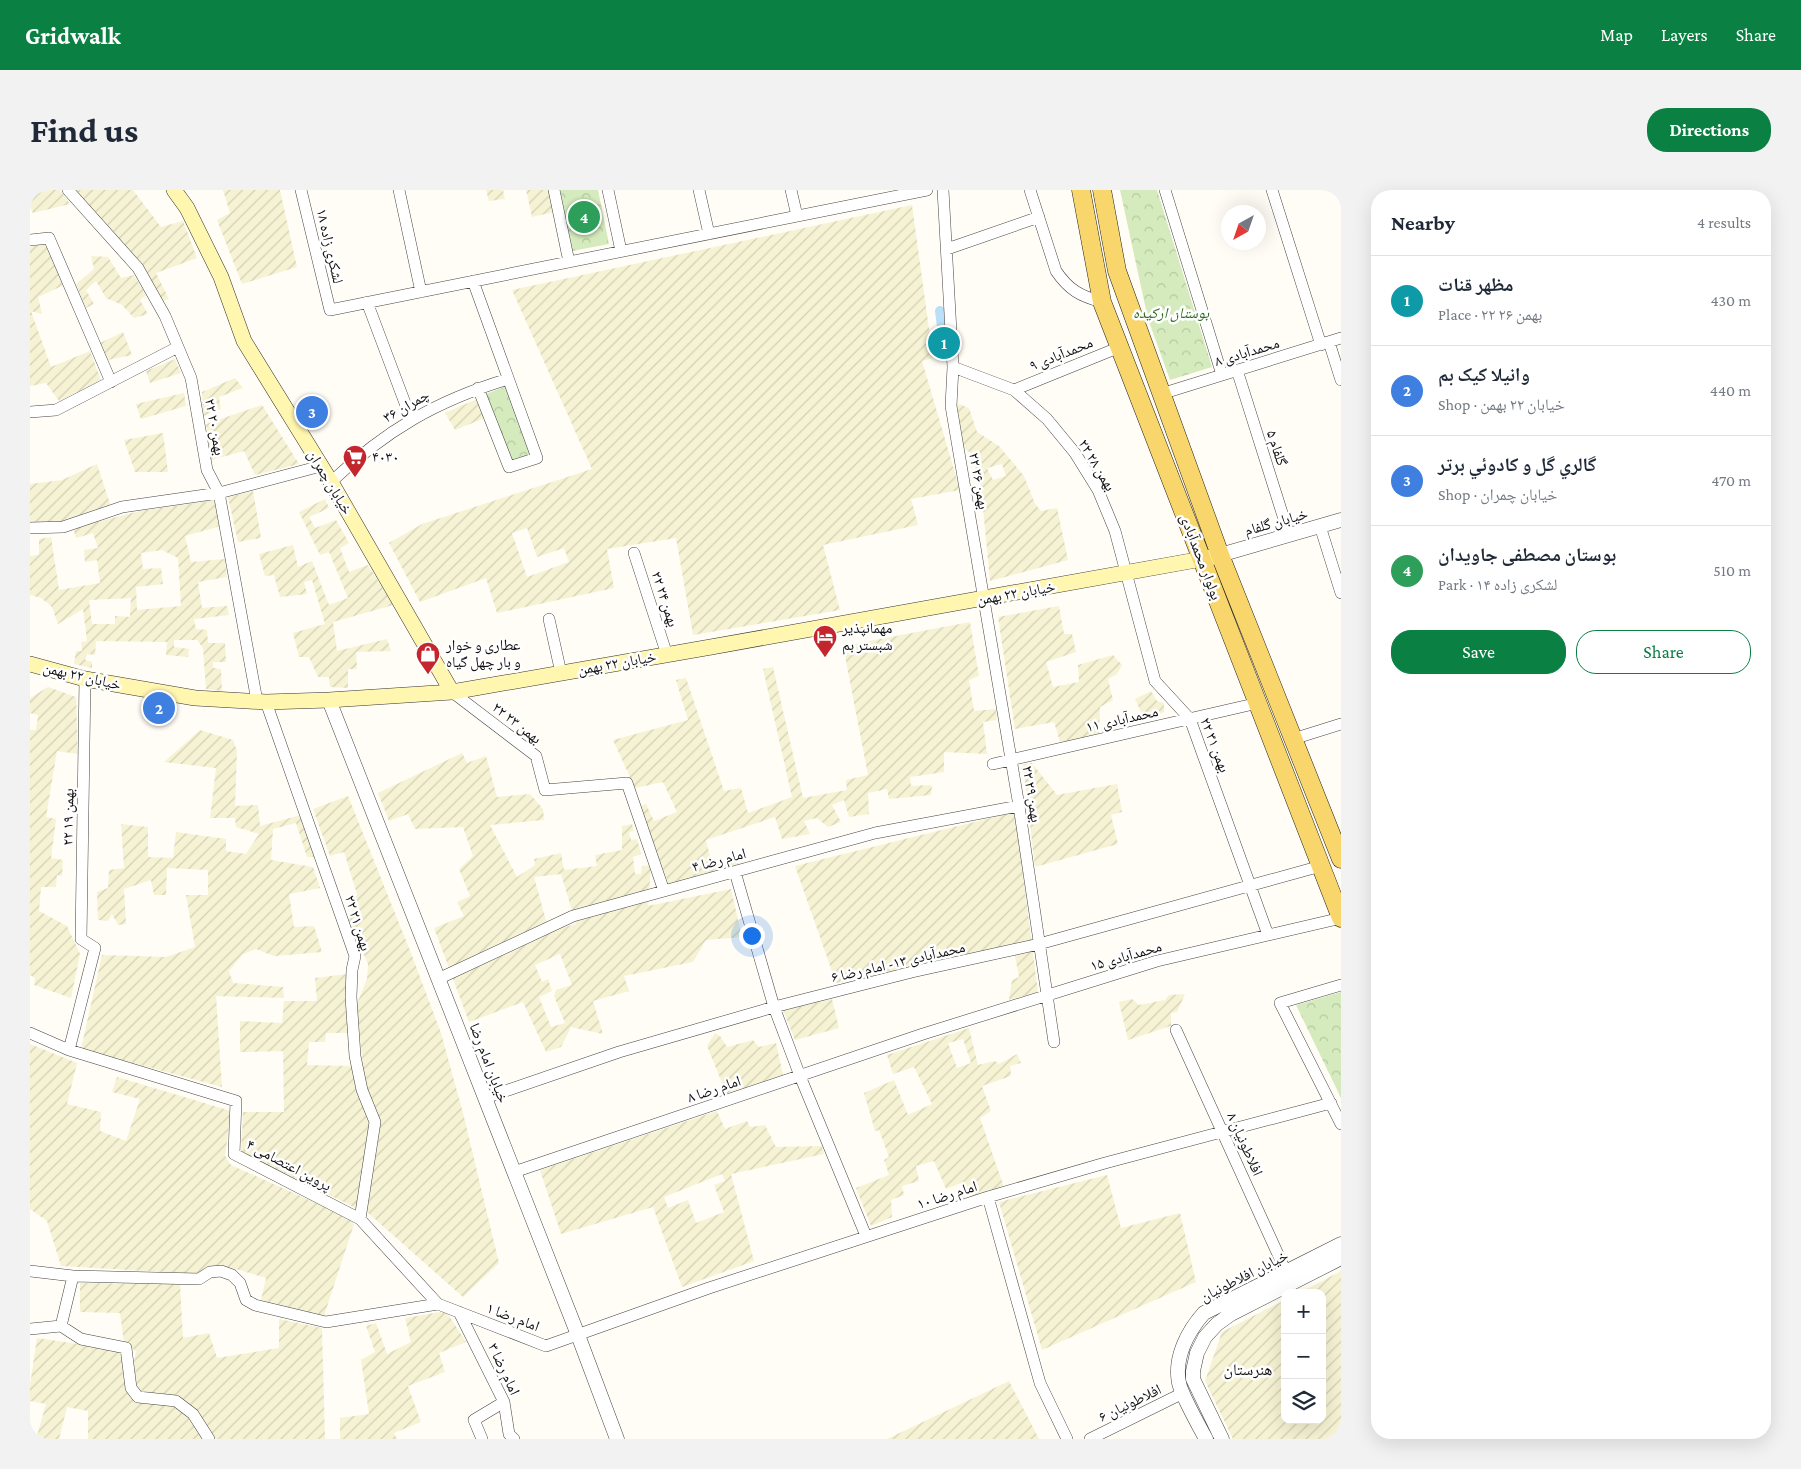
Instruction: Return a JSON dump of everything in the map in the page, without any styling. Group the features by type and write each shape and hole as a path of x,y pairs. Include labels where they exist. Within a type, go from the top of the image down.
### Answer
{"main road":[{"name":"خیابان چمران","path":"174,190 187,208 221,277 244,341 331,482 452,692"},
{"name":"بولوار محمدآبادی","path":"1081,190 1102,302 1341,918"},
{"name":"بولوار محمدآبادی","path":"1102,190 1117,271 1220,555 1341,860"},
{"name":"خیابان ۲۲ بهمن","path":"30,664 85,679 194,698 262,701 329,700 452,692 1220,555"}],"street":[{"name":"۲۲ بهمن ۲۰","path":"68,190 138,268 165,316 191,378 207,470 219,493 262,701"},
{"name":"لشکری زاده ۱۸","path":"301,190 330,310 368,302"},
{"path":"399,190 421,292"},
{"path":"554,190 569,262"},
{"path":"608,190 621,252"},
{"path":"699,190 709,234"},
{"path":"791,190 797,216"},
{"path":"411,419 368,302 797,216 885,194 927,190"},
{"name":"۲۲ بهمن ۲۶","path":"943,190 953,368 951,406 984,598"},
{"path":"1030,190 1056,270 1064,282 1074,291 1085,298 1102,302"},
{"path":"1165,190 1222,375"},
{"path":"1272,190 1325,343 1341,380"},
{"path":"947,249 1039,217"},
{"path":"30,240 49,238 111,382"},
{"path":"473,281 537,458 509,467 478,388"},
{"name":"محمدآبادی ۸","path":"1162,394 1341,338"},
{"name":"محمدآبادی ۹","path":"1014,390 1120,347"},
{"path":"30,412 56,410 178,348"},
{"path":"953,368 1014,390"},
{"name":"گلفام ۵","path":"1237,370 1289,535"},
{"name":"چمران ۳۶","path":"331,482 382,437 411,419 478,388 508,379"},
{"name":"۲۲ بهمن ۲۸","path":"1014,390 1047,419 1080,460 1098,490 1115,530 1126,573"},
{"path":"30,528 63,527 122,507 219,493 321,466"},
{"name":"خیابان گلفام","path":"1220,555 1341,520"},
{"path":"1320,526 1341,593"},
{"name":"۲۲ بهمن ۲۴","path":"634,553 667,655"},
{"name":"۲۲ بهمن ۳۱","path":"1126,573 1155,681 1190,719 1268,935"},
{"name":"۲۲ بهمن ۲۹","path":"984,598 1054,1042"},
{"path":"550,619 561,673"},
{"name":"۲۲ بهمن ۱۹","path":"69,1050 96,948 81,939 85,679"},
{"name":"۲۲ بهمن ۲۳","path":"452,692 536,756 545,790 627,783 664,891"},
{"name":"خیابان امام رضا","path":"329,700 578,1335 616,1439"},
{"name":"۲۲ بهمن ۲۱","path":"262,701 356,956 352,970 351,997 356,1056 362,1090 375,1122 360,1219"},
{"name":"محمدآبادی ۱۱","path":"993,764 1258,703"},
{"path":"1293,739 1341,724"},
{"name":"امام رضا ۴","path":"438,979 573,916 876,833 1018,806"},
{"name":"محمدآبادی ۱۳- امام رضا ۶","path":"485,1098 619,1052 774,1007 912,972 1039,944 1321,866"},
{"path":"735,872 774,1007 800,1076 866,1236"},
{"name":"محمدآبادی ۱۵","path":"923,1034 1157,961 1341,918"},
{"path":"1341,985 1280,1003 1341,1124"},
{"name":"افلاطونیان ۸","path":"1176,1030 1286,1272"},
{"name":"پروین اعتصامی ۴","path":"30,1033 69,1050 236,1100 234,1154 360,1219 438,1304"},
{"name":"امام رضا ۸","path":"514,1172 923,1034"},
{"name":"امام رضا ۱۰","path":"578,1335 718,1285 988,1197 1223,1131 1331,1103"},
{"path":"988,1197 1040,1384 1067,1439"},
{"name":"خیابان افلاطونیان","path":"1206,1439 1179,1385 1181,1355 1187,1337 1198,1320 1204,1313 1341,1244"},
{"name":"خیابان افلاطونیان","path":"1222,1439 1193,1380 1197,1353 1205,1337 1217,1324 1231,1314 1341,1258"},
{"path":"30,1271 74,1276 199,1279 210,1272 221,1271 232,1274 240,1283 246,1300 254,1305 326,1322 438,1304"},
{"path":"61,1326 74,1276"},
{"name":"امام رضا ۱","path":"438,1304 546,1346 578,1335"},
{"name":"امام رضا ۳","path":"459,1312 504,1402 509,1434 514,1439"},
{"path":"30,1329 61,1326 81,1339 126,1348 131,1388 138,1397 176,1401 193,1414 209,1439"},
{"name":"افلاطونیان ۶","path":"1090,1439 1183,1393"},
{"path":"482,1439 474,1420 504,1402"}],"shaded area":[{"path":"30,190 60,190 70,204 33,213 30,207"},
{"path":"74,190 133,190 161,227 183,221 197,258 156,273 169,299 161,302 141,265 107,224"},
{"path":"223,190 280,190 297,267 242,284 217,220 230,213"},
{"path":"486,190 503,190 505,199 489,201"},
{"path":"526,190 549,190 554,212 532,217"},
{"path":"912,205 933,358 922,361 960,490 911,499 918,525 823,545 840,610 693,635 676,538 607,549 614,588 497,613 486,578 420,602 389,543 422,524 592,469 512,290","holes":["527,528 537,557 564,548 569,562 527,577 512,533"]},
{"path":"47,243 64,285 38,297 42,314 31,311 51,367 90,351 101,380 59,401 46,383 30,386 30,247"},
{"path":"91,256 108,257 121,278 134,275 146,295 140,300 148,314 134,318 122,305 106,298 96,281 86,290 94,304 86,308 76,284 94,269"},
{"path":"123,332 132,355 108,360 100,343"},
{"path":"175,359 181,373 150,383 146,371"},
{"path":"235,378 243,388 219,397 221,409 203,416 202,392"},
{"path":"184,393 186,406 141,419 136,404"},
{"path":"477,399 485,418 455,430 445,413"},
{"path":"954,402 969,408 977,432 999,446 1024,476 1035,504 1041,511 1057,508 1068,560 990,581 981,487 971,453 962,447","holes":["1002,464 1006,476 993,480 987,468"]},
{"path":"262,405 299,464 255,475 244,451 211,460 206,424"},
{"path":"163,433 168,472 135,472 124,440"},
{"path":"97,464 111,507 62,523 30,523 30,484 62,480"},
{"path":"253,491 261,538 238,542 228,497"},
{"path":"325,499 329,508 309,517 315,528 336,520 349,543 340,548 349,572 368,565 393,605 333,622 337,651 387,639 391,651 356,652 357,669 348,669 348,688 330,687 329,677 318,677 309,657 299,657 293,633 325,624 312,580 304,582 307,594 280,597 274,575 265,576 259,554 293,545 298,567 312,561 329,605 348,598 329,552 320,555 299,512"},
{"path":"215,500 221,526 185,536 191,562 225,559 227,577 198,582 202,608 227,606 229,615 194,619 196,629 207,630 208,643 225,643 226,662 213,662 213,668 221,669 222,691 206,689 203,648 197,640 174,640 174,647 189,649 188,657 166,655 167,642 96,641 95,655 87,654 85,660 92,662 92,668 74,664 76,651 82,651 81,642 87,641 83,609 58,624 52,607 41,598 30,595 30,556 39,555 39,539 51,537 59,590 100,583 97,560 85,562 84,550 98,548 93,533 76,538 73,528 140,511","holes":["162,550 178,558 181,606 137,610 136,587 163,584 161,568 143,569 141,553","131,598 130,617 115,616 115,624 92,624 89,600"]},
{"path":"1059,606 1064,634 1072,634 1076,652 1046,662 1053,687 1079,682 1078,665 1113,655 1122,665 1117,674 1108,679 1113,700 1100,707 1099,733 1061,745 1054,722 1015,729 998,617"},
{"path":"970,622 979,676 969,680 974,711 996,709 997,720 983,722 987,754 944,752 944,772 910,777 911,786 932,785 931,795 889,799 887,789 868,793 869,814 849,817 844,800 832,805 841,822 828,827 817,818 804,821 810,834 782,839 775,817 706,840 712,865 739,860 740,867 669,885 640,806 646,804 654,821 677,812 663,782 635,788 613,740 688,720 676,680 686,678 724,791 741,788 748,813 792,797 763,669 773,667 803,798 847,790 846,780 868,775 843,646"},
{"path":"48,687 76,697 78,754 57,751 46,817 56,819 51,858 63,860 62,876 57,875 56,887 41,887 39,911 67,926 80,954 71,998 34,985 35,978 30,975 30,730 36,730 38,715 30,713 30,698"},
{"path":"1151,691 1157,701 1164,703 1164,712 1145,721 1135,699"},
{"path":"200,730 233,740 237,751 235,806 258,805 260,826 301,815 315,857 307,857 296,823 273,829 271,860 313,867 320,888 289,894 294,927 314,926 322,952 274,956 256,949 243,954 229,971 233,983 283,987 284,998 216,996 222,1087 81,1049 102,955 166,957 195,947 186,895 208,895 208,870 167,868 166,895 154,895 151,880 124,889 126,924 118,925 112,914 108,921 98,920 97,892 108,888 109,870 124,868 121,824 148,827 148,857 173,858 176,832 226,839 226,851 246,854 259,834 236,827 235,818 210,818 216,768 164,762"},
{"path":"462,753 467,763 486,756 497,797 530,794 543,809 544,820 490,825 517,877 535,865 534,859 561,853 564,870 597,866 595,855 622,850 622,826 632,824 634,831 629,832 631,840 637,839 641,854 633,857 635,874 641,874 642,866 651,865 648,906 731,889 742,937 706,940 693,962 624,976 629,991 593,1001 603,1034 571,1027 561,1047 546,1052 523,1002 469,1022 434,928 464,916 457,902 470,896 459,869 473,856 463,827 415,829 408,814 389,821 378,793","holes":["561,874 576,924 549,931 534,877","560,954 572,985 556,990 554,996 565,1023 551,1027 539,997 552,991 548,979 542,982 535,965"]},
{"path":"1032,763 1057,795 1117,784 1122,812 1111,815 1118,844 1035,867 1023,764"},
{"path":"348,796 441,1033 463,1113 499,1263 463,1297 367,1212 380,1129 366,1088 356,1006 367,979 368,964 349,921 357,894 344,852 330,856 313,809"},
{"path":"1015,812 1038,992 1009,1000 1012,980 1019,977 1013,946 836,983 795,866"},
{"path":"347,974 349,1033 326,1033 325,1042 309,1042 307,1065 352,1066 370,1124 360,1210 241,1152 243,1112 284,1112 283,1051 240,1052 240,1021 282,1023 284,1001 317,1001 315,978"},
{"path":"1185,994 1177,1012 1171,1013 1171,1026 1128,1040 1119,1002 1132,999 1139,1005 1165,1000 1169,995"},
{"path":"832,999 839,1028 795,1040 783,1010"},
{"path":"969,1028 978,1065 995,1061 999,1064 1017,1054 1021,1063 1010,1066 1011,1076 982,1086 991,1111 980,1118 1004,1187 970,1198 964,1182 946,1189 934,1161 916,1166 919,1181 902,1186 904,1195 891,1200 892,1217 871,1226 856,1188 889,1175 884,1160 889,1157 879,1130 875,1131 864,1093 894,1080 908,1115 932,1104 914,1067 893,1074 887,1055","holes":["963,1039 971,1063 957,1068 948,1043"]},
{"path":"715,1033 720,1036 727,1047 753,1040 759,1047 776,1043 783,1075 727,1095 707,1046"},
{"path":"30,1044 77,1063 67,1104 101,1112 100,1131 126,1141 140,1099 112,1092 117,1077 231,1111 225,1156 231,1165 347,1217 354,1224 324,1316 261,1300 266,1278 236,1269 210,1266 197,1274 61,1266 47,1221 30,1209"},
{"path":"717,1111 725,1129 747,1121 750,1127 765,1125 776,1147 822,1146 824,1154 731,1174 754,1261 682,1287 653,1207 561,1234 540,1170","holes":["722,1174 725,1181 714,1185 724,1212 696,1223 688,1200 668,1208 664,1197"]},
{"path":"1107,1175 1121,1228 1180,1213 1196,1282 1042,1350 999,1202"},
{"path":"1341,1271 1341,1439 1233,1439 1205,1381 1222,1332 1281,1302 1281,1424 1326,1424 1326,1289 1307,1289"},
{"path":"80,1283 180,1284 183,1338 209,1333 217,1358 279,1348 279,1319 322,1328 325,1439 214,1439 192,1406 174,1397 137,1390 134,1362 136,1351 124,1343 120,1313 80,1312"},
{"path":"446,1311 466,1342 439,1353 445,1372 408,1386 421,1422 394,1433 397,1439 340,1439 340,1418 369,1414 361,1360 375,1352 366,1326 376,1323 387,1354 411,1342 405,1318"},
{"path":"37,1338 119,1350 124,1362 127,1390 178,1405 195,1422 204,1439 88,1439 88,1411 67,1407 59,1439 36,1439 46,1404 30,1401 30,1385"},
{"path":"1009,1381 1039,1439 887,1439"}],"green space":[{"path":"560,190 598,190 609,244 572,251"},
{"name":"بوستان ارکیده","path":"1120,190 1157,190 1212,367 1170,380 1148,319"},
{"path":"506,386 532,455 512,463 486,394"},
{"path":"1341,992 1341,1098 1296,1005"}],"waterway":[{"path":"940,311 944,343"}],"place":[{"name":"بوستان مصطفی جاویدان","path":"584,217"},
{"name":"مظهر قنات","path":"944,343"},
{"name":"گالري گل و كادوئي برتر","path":"312,412"},
{"name":"۴۰۳۰","path":"355,478"},
{"name":"مهمانپذیر شبستر بم","path":"825,658"},
{"name":"عطاری و خوار و بار چهل گیاه","path":"428,675"},
{"name":"وانیلا کیک بم","path":"159,708"}],"district":[{"name":"هنرستان","path":"1248,1369"}]}
